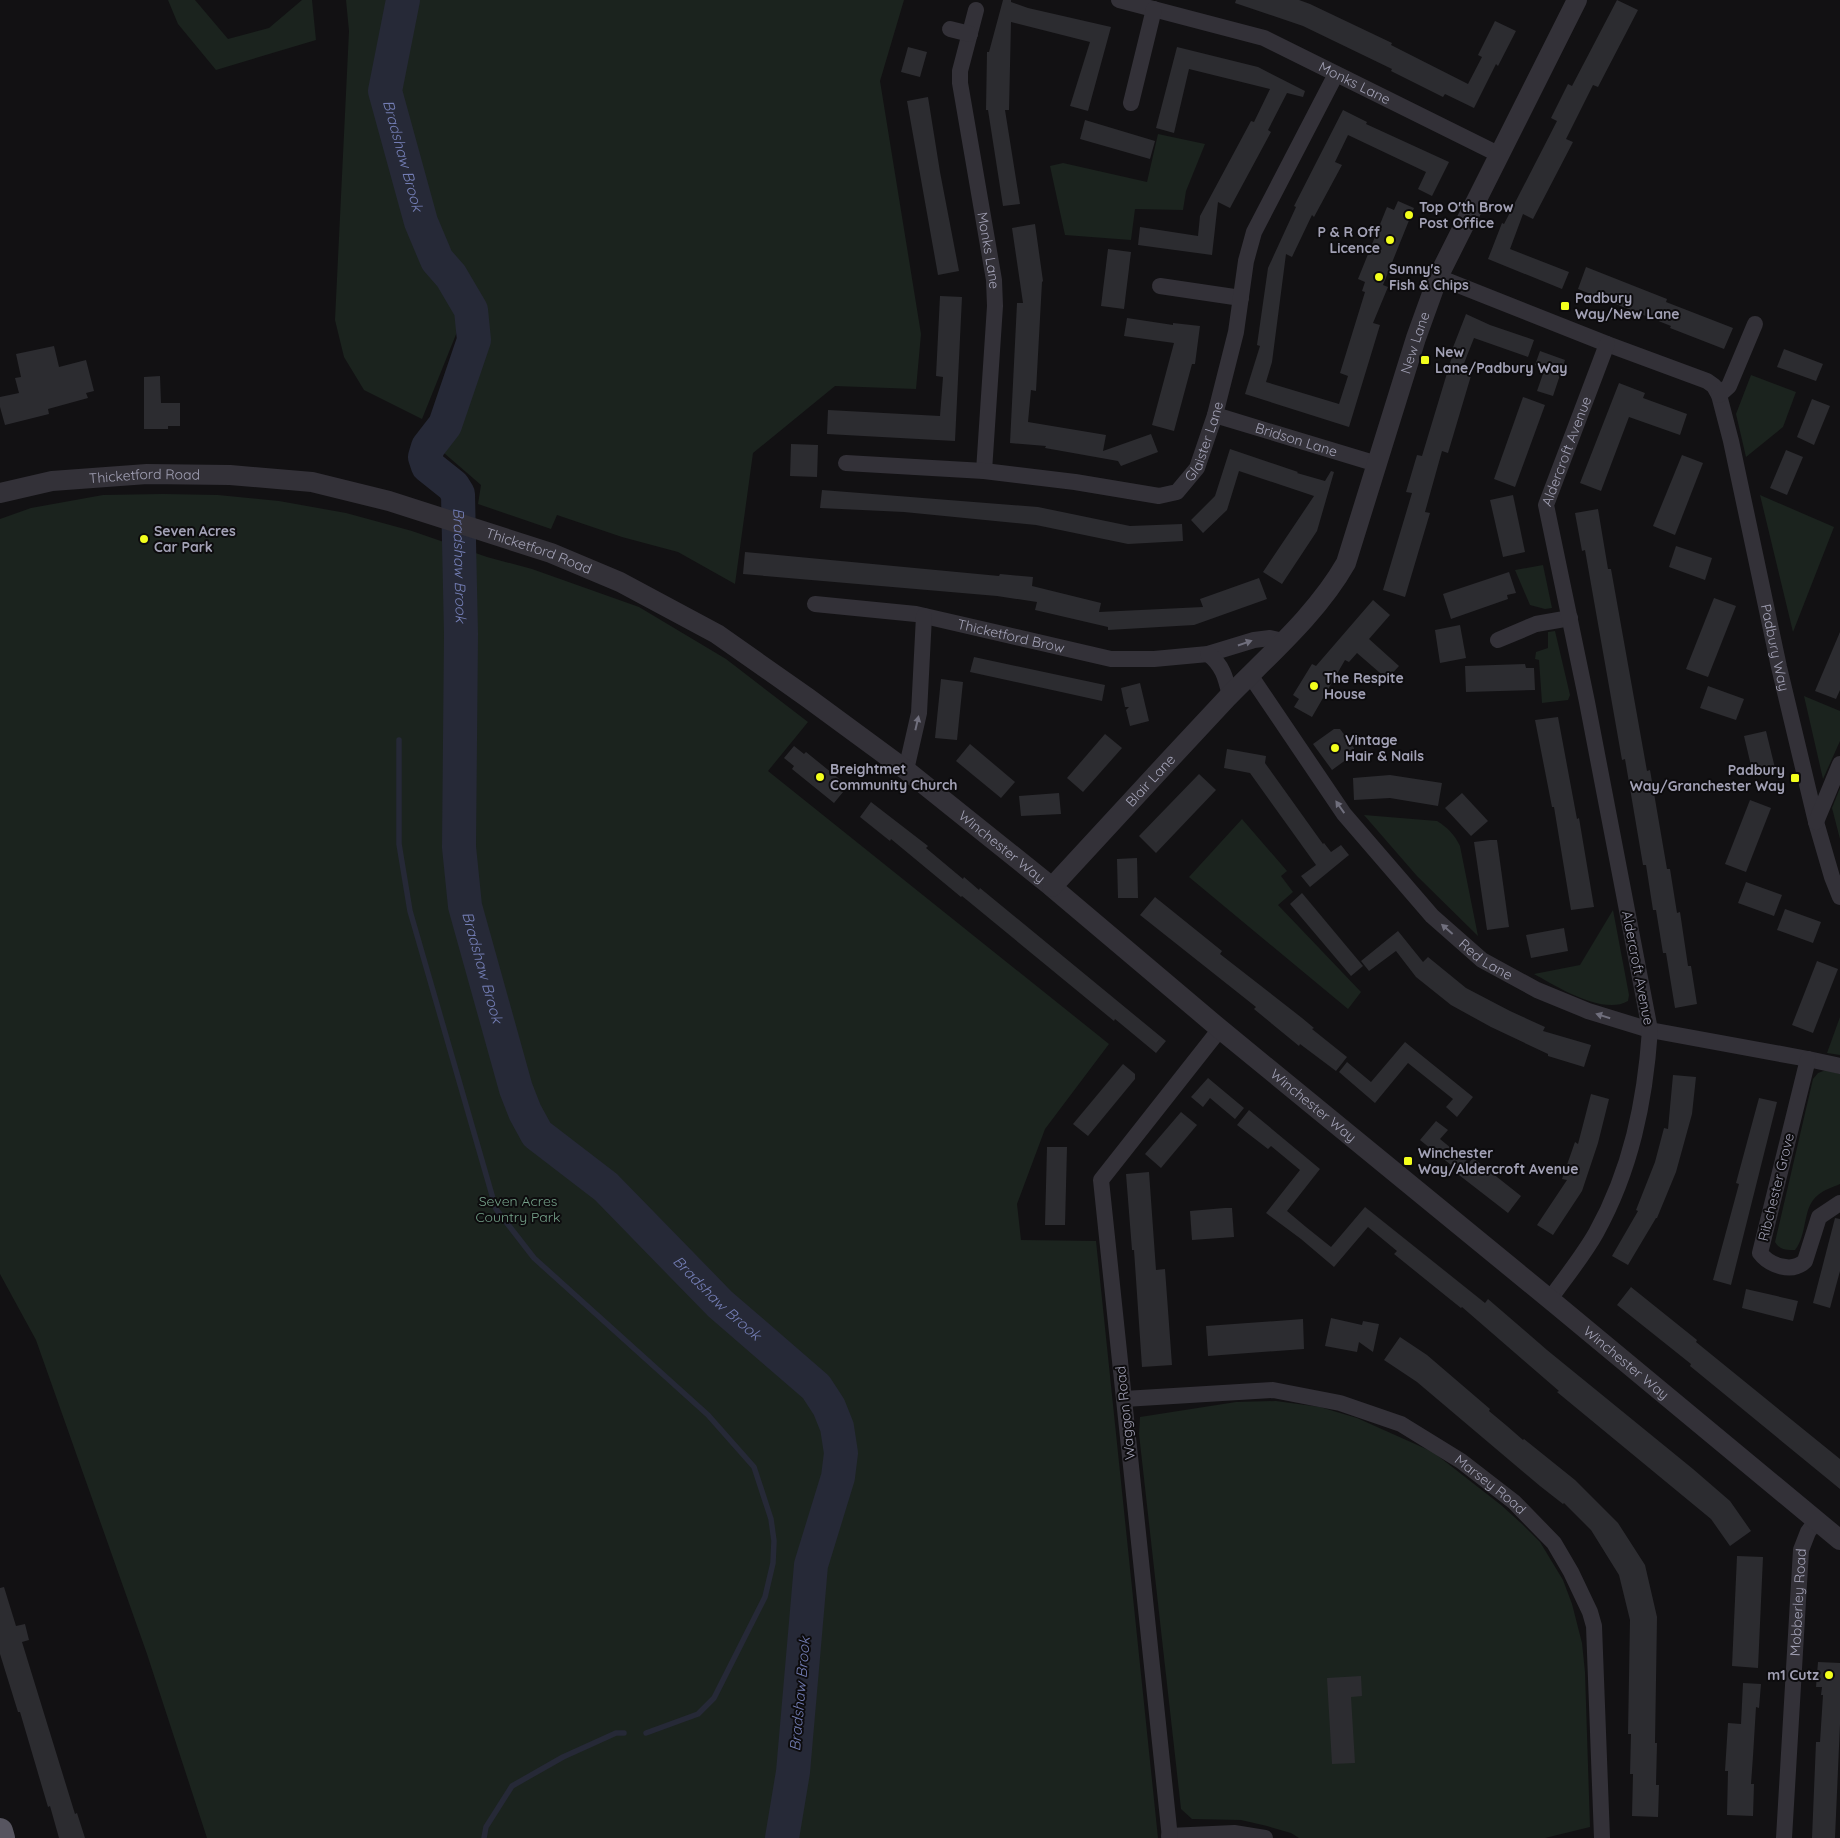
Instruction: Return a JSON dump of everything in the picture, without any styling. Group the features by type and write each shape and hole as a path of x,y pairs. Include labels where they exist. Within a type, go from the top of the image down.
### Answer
{"highway":[{"path":"0,1831 2,1838"}],"street":[{"name":"Monks Lane","path":"1119,0 1264,38 1500,155"},
{"name":"New Lane","path":"1250,675 1335,582 1346,563 1416,338 1438,277 1577,0"},
{"path":"1131,103 1154,9"},
{"name":"Monks Lane","path":"976,10 960,71 960,83 994,280 995,306 984,471"},
{"path":"950,29 970,34"},
{"name":"Glaister Lane","path":"846,462 984,471 1055,479 1159,496 1176,492 1197,468 1214,415 1236,332 1246,261 1254,232 1336,74"},
{"path":"1438,277 1607,344 1707,381 1714,386 1719,395 1730,386 1755,324"},
{"path":"1160,286 1241,298"},
{"name":"Aldercroft Avenue","path":"1550,1300 1595,1234 1614,1197 1624,1172 1641,1108 1650,1030 1570,618 1546,505 1607,344"},
{"name":"Padbury Way","path":"1719,395 1731,441 1779,667 1816,822 1832,877 1840,897"},
{"name":"Bridson Lane","path":"1214,415 1378,464"},
{"name":"Thicketford Road","path":"0,493 52,482 147,474 211,475 312,482 389,501 551,553 620,582 717,634 906,770"},
{"name":"Thicketford Brow","path":"815,604 924,616 1111,659 1154,659 1208,654 1254,640 1270,638 1283,641"},
{"path":"906,770 919,713 924,616"},
{"path":"1498,640 1536,624 1570,618"},
{"path":"1208,654 1216,661 1224,674 1230,696"},
{"name":"Red Lane","path":"1250,675 1344,814 1432,916 1482,960 1537,990 1588,1011 1650,1030 1840,1066"},
{"name":"Blair Lane","path":"1052,887 1250,675"},
{"path":"1816,822 1840,764"},
{"name":"Winchester Way","path":"906,770 1052,887 1220,1029 1840,1540"},
{"name":"Waggon Road","path":"1170,1837 1101,1180 1220,1029"},
{"name":"Ribchester Grove","path":"1808,1059 1760,1253 1766,1261 1792,1268 1801,1266 1805,1261 1819,1217 1840,1203"},
{"name":"Marsey Road","path":"1124,1399 1273,1390 1340,1403 1401,1424 1461,1460 1514,1502 1554,1543 1571,1572 1590,1612 1594,1626 1602,1838"},
{"name":"Mobberley Road","path":"1784,1838 1801,1550 1808,1532 1816,1521"},
{"path":"1170,1837 1234,1833 1265,1838"}],"green space":[{"path":"168,0 195,0 228,39 269,28 302,0 312,0 316,40 216,70 178,24"},
{"path":"346,0 395,0 377,95 411,224 427,264 463,317 422,419 364,390 344,357 335,320 349,31"},
{"path":"417,0 904,0 880,81 921,334 916,389 835,386 753,453 735,584 678,552 622,537 557,515 551,529 478,504 481,485 444,453 486,349 478,302 433,217 400,88"},
{"path":"1158,134 1205,144 1186,191 1183,210 1135,209 1131,240 1065,235 1050,166 1063,163 1147,182"},
{"path":"1751,375 1796,392 1783,427 1746,457 1736,414"},
{"name":"Seven Acres Country Park","path":"103,495 218,495 279,501 346,513 412,531 487,557 532,569 639,607 726,659 808,722 768,771 1109,1044 1045,1129 1017,1204 1021,1240 1096,1241 1158,1838 207,1838 147,1654 36,1340 0,1274 0,519 31,508"},
{"path":"1760,495 1834,527 1793,632"},
{"path":"1543,565 1552,608 1545,609 1530,605 1515,570"},
{"path":"1555,631 1570,695 1568,700 1542,703 1539,660 1535,659 1536,652 1548,648 1548,632"},
{"path":"1804,696 1840,711 1840,741 1823,779"},
{"path":"1840,788 1840,839 1832,808"},
{"path":"1364,815 1437,821 1450,832 1460,846 1478,936 1417,876"},
{"path":"1242,819 1287,871 1281,876 1293,892 1278,905 1361,992 1348,1009 1189,877"},
{"path":"1613,910 1629,995 1628,1001 1618,1005 1593,1002 1567,992 1534,974 1580,965"},
{"path":"1840,1017 1840,1055 1827,1053"},
{"path":"1826,1070 1840,1074 1840,1184 1823,1192 1813,1200 1809,1206 1799,1244 1795,1250 1784,1249 1775,1242 1813,1079 1818,1073"},
{"path":"1276,1401 1320,1407 1357,1418 1433,1452 1501,1505 1540,1542 1563,1580 1572,1604 1582,1643 1585,1672 1590,1827 1545,1838 1299,1838 1291,1833 1241,1820 1192,1819 1181,1809 1139,1434 1140,1417 1236,1402"}],"building":[{"path":"1003,0 1011,0 1011,2 1028,8 1111,27 1088,111 1070,106 1090,42 1011,22 1009,110 1005,110 1020,204 1003,206 988,110 986,110 987,52 989,52"},
{"path":"1236,0 1299,0 1392,43 1391,45 1468,84 1482,57 1478,55 1495,21 1516,31 1498,66 1496,64 1474,108 1445,94 1443,97 1391,71 1392,69 1303,26 1235,3"},
{"path":"1617,0 1638,10 1598,87 1593,85 1566,139 1573,142 1533,219 1523,214 1510,249 1569,272 1562,289 1488,259 1502,223 1504,224 1557,121 1551,118 1568,84 1572,86"},
{"path":"908,47 927,52 920,77 901,72"},
{"path":"1177,47 1258,67 1305,91 1303,97 1287,93 1268,130 1271,132 1230,208 1218,202 1212,255 1138,245 1140,227 1198,236 1200,216 1251,121 1254,122 1270,89 1189,69 1174,133 1156,128"},
{"path":"928,97 959,271 938,275 907,101"},
{"path":"1343,110 1367,122 1366,124 1449,162 1432,196 1418,189 1426,172 1348,135 1335,162 1342,165 1314,217 1312,215 1292,257 1286,254 1272,362 1266,382 1339,404 1348,376 1340,373 1365,292 1362,291 1365,282 1358,279 1387,207 1394,210 1398,201 1414,208 1383,285 1388,287 1373,323 1380,325 1349,427 1245,394 1260,346 1257,345 1268,268 1296,207 1294,206"},
{"path":"1085,120 1155,141 1150,159 1080,139"},
{"path":"1035,224 1043,281 1036,391 1031,390 1028,422 1106,435 1103,451 1151,434 1158,452 1121,466 1118,461 1045,448 1046,446 1010,443 1017,303 1023,303 1012,228"},
{"path":"1108,249 1131,252 1124,309 1101,306"},
{"path":"1586,267 1667,299 1666,302 1733,328 1724,349 1578,289"},
{"path":"940,296 962,297 955,441 827,434 828,410 940,416 943,377 936,376"},
{"path":"1466,314 1490,325 1534,340 1528,357 1474,338 1463,366 1473,369 1448,453 1442,451 1425,512 1430,513 1405,597 1383,590 1412,493 1406,492 1417,455 1422,456 1454,350 1452,350"},
{"path":"1127,318 1173,325 1173,323 1200,326 1195,364 1192,364 1174,431 1152,425 1174,343 1124,336"},
{"path":"54,346 59,367 86,360 94,391 86,393 88,398 48,409 49,414 5,425 0,407 0,397 19,393 15,378 21,377 16,354"},
{"path":"1784,349 1823,364 1816,381 1777,367"},
{"path":"1540,351 1565,360 1553,396 1537,391 1545,368 1535,365"},
{"path":"160,376 161,403 180,403 180,426 168,426 168,429 144,429 144,377"},
{"path":"1619,383 1645,393 1643,398 1687,414 1680,435 1629,417 1601,491 1580,483"},
{"path":"1523,397 1545,405 1515,487 1494,479"},
{"path":"1812,399 1830,406 1814,445 1797,437"},
{"path":"791,444 818,445 817,477 790,476"},
{"path":"1230,449 1325,481 1331,471 1334,472 1317,531 1282,584 1263,572 1314,496 1239,471 1227,510 1203,533 1191,520 1215,496"},
{"path":"1786,450 1803,457 1787,495 1770,488"},
{"path":"1682,455 1703,463 1675,535 1653,526"},
{"path":"822,490 1038,507 1130,526 1182,524 1183,541 1128,544 1036,525 904,512 820,508"},
{"path":"1513,495 1525,552 1503,557 1490,500"},
{"path":"1598,509 1608,569 1611,569 1647,771 1650,770 1667,869 1670,869 1677,913 1680,912 1688,966 1691,966 1697,1004 1675,1008 1666,953 1663,953 1656,910 1653,910 1646,865 1643,865 1625,759 1622,760 1585,550 1582,551 1575,513"},
{"path":"1676,546 1712,558 1705,580 1669,567"},
{"path":"745,552 999,576 1000,574 1033,577 1032,586 1101,603 1099,612 1203,607 1200,599 1259,578 1267,599 1194,625 1108,630 1108,627 1035,610 1037,602 997,596 743,574"},
{"path":"1509,572 1516,593 1507,595 1508,599 1451,619 1443,594"},
{"path":"1714,598 1736,606 1708,677 1686,669"},
{"path":"1373,600 1390,615 1369,639 1399,666 1387,679 1357,653 1349,662 1345,660 1312,717 1294,707 1299,699 1293,695 1312,664 1316,666"},
{"path":"1460,625 1466,658 1440,663 1435,630"},
{"path":"1840,632 1840,690 1836,699 1815,691"},
{"path":"974,657 1105,685 1102,701 970,672"},
{"path":"1525,664 1526,668 1534,668 1535,690 1466,692 1465,666"},
{"path":"941,679 963,682 957,740 935,738"},
{"path":"1140,683 1149,721 1130,726 1126,710 1129,707 1125,707 1121,688"},
{"path":"1708,686 1744,699 1736,720 1700,708"},
{"path":"1558,717 1577,819 1579,818 1594,907 1571,910 1554,807 1552,807 1535,720"},
{"name":"Vintage Hair & Nails","path":"1334,729 1340,729 1354,748 1354,754 1332,770 1313,744"},
{"path":"1766,731 1775,768 1753,774 1744,736"},
{"path":"1105,734 1122,748 1083,792 1067,778"},
{"path":"970,744 1015,782 1001,798 956,761"},
{"name":"Breightmet Community Church","path":"794,746 804,754 806,752 848,786 834,803 792,769 794,766 784,758"},
{"path":"1227,749 1266,756 1265,763 1323,844 1331,852 1341,845 1349,855 1310,887 1301,876 1316,865 1250,773 1224,768"},
{"path":"1199,774 1216,790 1156,853 1139,836"},
{"path":"1390,775 1442,783 1438,806 1390,798 1354,800 1353,778"},
{"path":"1059,793 1061,814 1021,816 1019,796"},
{"path":"1462,793 1488,821 1471,836 1445,808"},
{"path":"1750,800 1771,808 1746,872 1725,864"},
{"path":"871,802 928,846 926,848 963,879 964,877 979,890 980,888 1166,1041 1156,1053 891,839 890,841 860,817"},
{"path":"1497,840 1509,927 1487,930 1474,842"},
{"path":"1137,858 1138,898 1118,898 1117,859"},
{"path":"1746,882 1782,895 1774,916 1738,903"},
{"path":"1302,893 1363,966 1351,976 1290,904"},
{"path":"1155,897 1222,951 1220,954 1302,1018 1314,1028 1312,1029 1347,1057 1336,1071 1300,1044 1299,1046 1254,1009 1256,1007 1140,915"},
{"path":"1785,909 1821,922 1813,943 1777,930"},
{"path":"1564,928 1568,951 1531,958 1526,935"},
{"path":"1398,931 1423,962 1428,957 1466,988 1545,1027 1543,1031 1591,1045 1584,1067 1548,1056 1548,1054 1491,1027 1451,1005 1416,977 1396,951 1369,971 1361,961"},
{"path":"1817,961 1838,969 1813,1033 1792,1025"},
{"path":"1405,1042 1473,1097 1457,1117 1446,1107 1453,1099 1408,1063 1375,1103 1339,1072 1347,1062 1371,1082"},
{"path":"1123,1064 1135,1074 1135,1079 1088,1136 1073,1124"},
{"path":"1673,1075 1696,1077 1692,1114 1676,1172 1657,1218 1628,1265 1612,1256 1638,1211 1636,1210 1655,1162 1664,1128 1668,1129"},
{"path":"1208,1078 1244,1108 1235,1119 1210,1098 1203,1107 1191,1097"},
{"path":"1591,1094 1609,1099 1598,1143 1582,1191 1553,1235 1537,1225 1567,1180 1562,1179 1575,1142 1578,1144"},
{"path":"1759,1098 1777,1102 1731,1285 1713,1280 1739,1184 1736,1183"},
{"path":"1249,1110 1320,1169 1287,1211 1306,1227 1331,1247 1365,1207 1485,1303 1488,1299 1547,1350 1693,1469 1730,1501 1751,1531 1730,1546 1711,1519 1557,1392 1559,1391 1462,1307 1394,1254 1397,1251 1368,1227 1334,1267 1266,1213 1300,1170 1271,1146 1268,1149 1237,1125"},
{"path":"1181,1112 1197,1125 1161,1168 1145,1154"},
{"path":"1436,1121 1448,1130 1440,1139 1469,1163 1473,1158 1521,1196 1508,1213 1459,1175 1461,1173 1420,1140"},
{"path":"1047,1147 1067,1147 1065,1225 1045,1225"},
{"path":"1149,1172 1156,1270 1165,1269 1172,1365 1142,1367 1134,1250 1132,1250 1126,1174"},
{"path":"1232,1208 1234,1237 1192,1240 1190,1211"},
{"path":"1835,1218 1840,1219 1840,1271 1830,1308 1813,1303"},
{"path":"1631,1287 1840,1459 1840,1489 1690,1366 1691,1364 1617,1305"},
{"path":"1746,1289 1798,1301 1793,1321 1742,1308"},
{"path":"1331,1318 1362,1325 1363,1321 1379,1324 1373,1352 1359,1342 1357,1352 1325,1346"},
{"path":"1303,1319 1304,1349 1208,1356 1206,1326"},
{"path":"1400,1337 1427,1355 1523,1440 1575,1480 1618,1523 1645,1565 1657,1617 1655,1743 1657,1743 1656,1785 1659,1785 1658,1817 1632,1816 1633,1774 1630,1774 1631,1734 1628,1734 1630,1620 1619,1575 1591,1530 1564,1503 1540,1486 1417,1382 1384,1360"},
{"path":"1737,1556 1763,1557 1758,1668 1732,1666"},
{"path":"4,1587 16,1626 25,1624 29,1640 22,1642 75,1814 77,1813 85,1838 59,1838 50,1806 48,1807 20,1712 18,1712 0,1654 0,1588"},
{"path":"1818,1662 1840,1663 1840,1724 1835,1838 1812,1838 1816,1742 1820,1742 1823,1695 1821,1695 1822,1687 1816,1687"},
{"path":"1361,1676 1362,1696 1351,1697 1355,1763 1332,1764 1327,1678"},
{"path":"1743,1683 1761,1684 1759,1708 1756,1707 1751,1784 1754,1784 1753,1816 1727,1815 1728,1771 1725,1771 1728,1723 1741,1724"}],"waterway":[{"name":"Bradshaw Brook","path":"403,0 385,91 421,222 437,260 451,276 471,310 474,340 445,425 428,447 425,457 428,466 453,486 458,494 461,634 459,847 465,906 516,1089 525,1112 537,1134 606,1187 720,1304 816,1387 829,1407 837,1427 841,1453 838,1477 811,1565 793,1772 782,1838"},
{"path":"399,740 399,844 410,911 496,1209 534,1258 708,1415 754,1467 771,1519 774,1541 773,1563 765,1597 714,1698 698,1714 646,1733"},
{"path":"484,1838 486,1827 512,1786 563,1757 616,1733 624,1733"}],"place":[{"name":"Top O'th Brow Post Office","path":"1409,215"},
{"name":"P & R Off Licence","path":"1390,240"},
{"name":"Sunny's Fish & Chips","path":"1379,277"},
{"name":"Padbury Way/New Lane","path":"1565,306"},
{"name":"New Lane/Padbury Way","path":"1425,360"},
{"name":"Seven Acres Car Park","path":"144,539"},
{"name":"The Respite House","path":"1314,686"},
{"name":"Vintage Hair & Nails","path":"1335,748"},
{"name":"Breightmet Community Church","path":"820,777"},
{"name":"Padbury Way/Granchester Way","path":"1795,778"},
{"name":"Winchester Way/Aldercroft Avenue","path":"1408,1161"},
{"name":"m1 Cutz","path":"1829,1675"}]}
